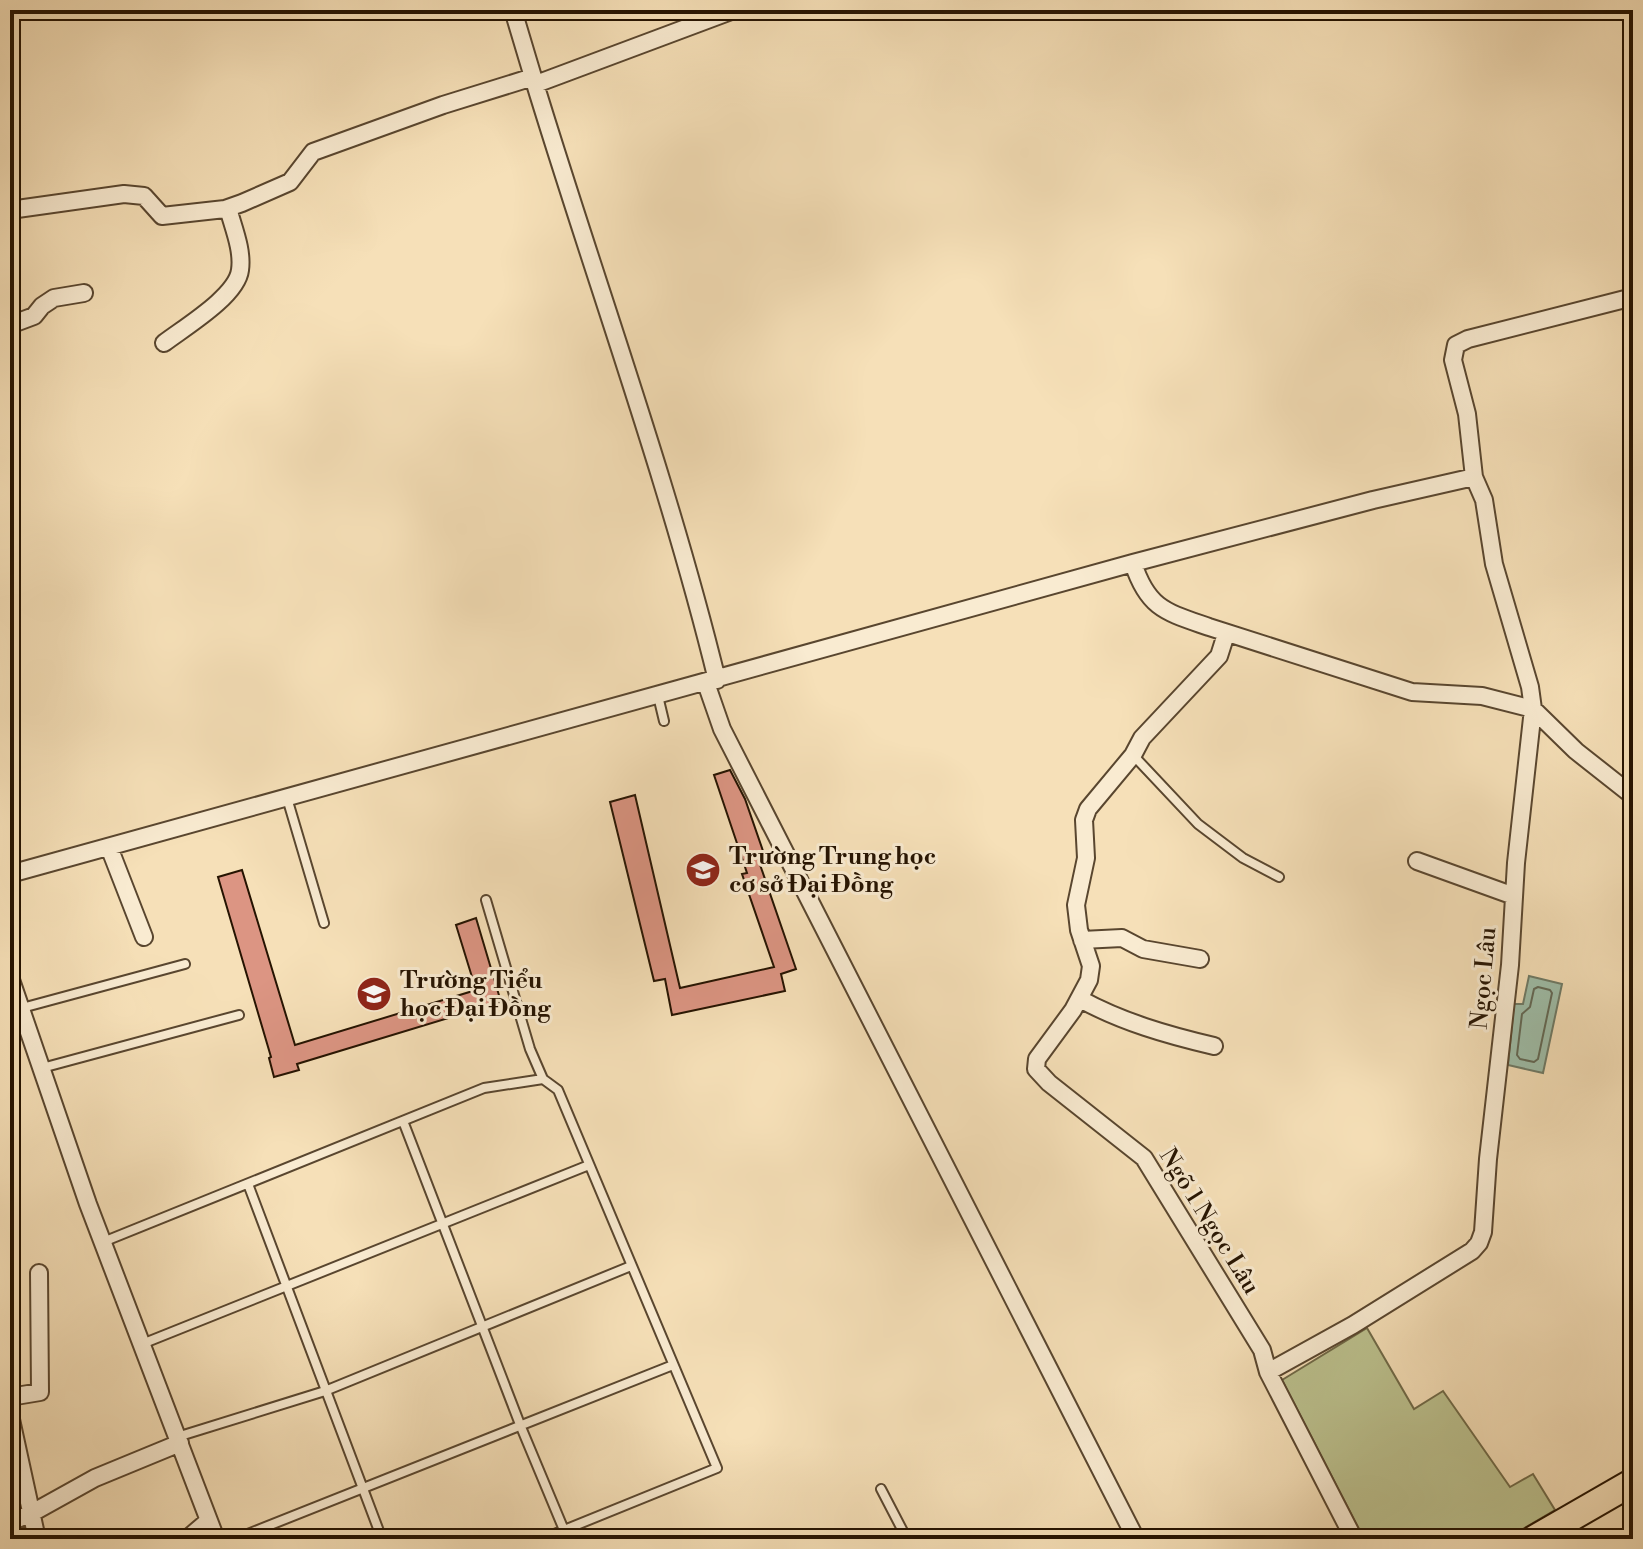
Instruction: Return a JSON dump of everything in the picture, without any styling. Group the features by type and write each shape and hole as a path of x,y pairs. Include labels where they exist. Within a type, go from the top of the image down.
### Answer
{"main road":[{"path":"1534,1539 1633,1482"}],"street":[{"path":"513,10 687,566 722,729 1136,1539"},
{"path":"10,210 124,194 144,196 162,216 228,208 290,182 313,152 443,105 534,80 734,10"},
{"path":"164,343 221,299 238,280 241,268 228,208"},
{"path":"10,325 30,319 54,298 84,293"},
{"name":"Ngọc Lâu","path":"1268,1372 1353,1325 1472,1251 1483,1232 1533,709 1526,673 1494,564 1484,500 1474,477 1467,414 1453,360 1456,345 1468,339 1633,297"},
{"path":"10,874 1133,563 1474,477"},
{"path":"1133,563 1144,591 1157,605 1226,634 1412,692 1482,696 1533,709 1576,751 1633,796"},
{"name":"Ngõ 1 Ngọc Lâu","path":"1226,634 1219,656 1142,738 1133,755 1091,802 1084,820 1087,848 1076,905 1082,940 1091,966 1089,980 1080,999 1037,1059 1036,1069 1049,1083 1144,1158 1262,1350 1268,1372"},
{"path":"109,847 144,937"},
{"path":"1417,861 1514,896"},
{"path":"1082,940 1122,938 1148,950 1200,959"},
{"path":"10,977 103,1242 216,1539"},
{"path":"1080,999 1112,1016 1214,1046"},
{"path":"10,1397 40,1392 39,1273"},
{"path":"1268,1372 1354,1539"},
{"path":"10,1415 37,1539"},
{"path":"10,1522 178,1440"},
{"path":"187,1539 208,1521"}],"lane":[{"path":"658,696 664,721"},
{"path":"1133,755 1198,824 1243,858 1279,877"},
{"path":"287,798 324,923"},
{"path":"486,900 530,1049 543,1079 558,1090 717,1468 542,1539"},
{"path":"21,1008 185,964"},
{"path":"42,1068 239,1015"},
{"path":"103,1242 484,1088 543,1079"},
{"path":"403,1121 564,1530"},
{"path":"141,1344 589,1165"},
{"path":"248,1184 382,1539"},
{"path":"178,1440 325,1391 631,1266"},
{"path":"235,1539 673,1365"},
{"path":"881,1489 907,1539"}],"shaded area":[{"path":"1367,1328 1414,1409 1443,1391 1510,1487 1533,1474 1555,1510 1506,1539 1364,1539 1282,1380"}],"water":[{"path":"1529,976 1562,984 1543,1073 1508,1065 1514,1004 1523,1004"}],"building":[{"path":"730,770 745,799 763,851 756,853 796,969 781,974 785,991 672,1015 665,979 654,981 610,802 635,795 680,988 774,967 742,874 747,873 714,775"},
{"path":"242,870 295,1045 476,990 456,925 476,918 501,1002 297,1064 299,1070 274,1077 271,1057 218,877"}],"place":[{"name":"Trường Trung học cơ sở Đại Đồng","path":"703,870"},
{"name":"Trường Tiểu học Đại Đồng","path":"374,994"}]}
